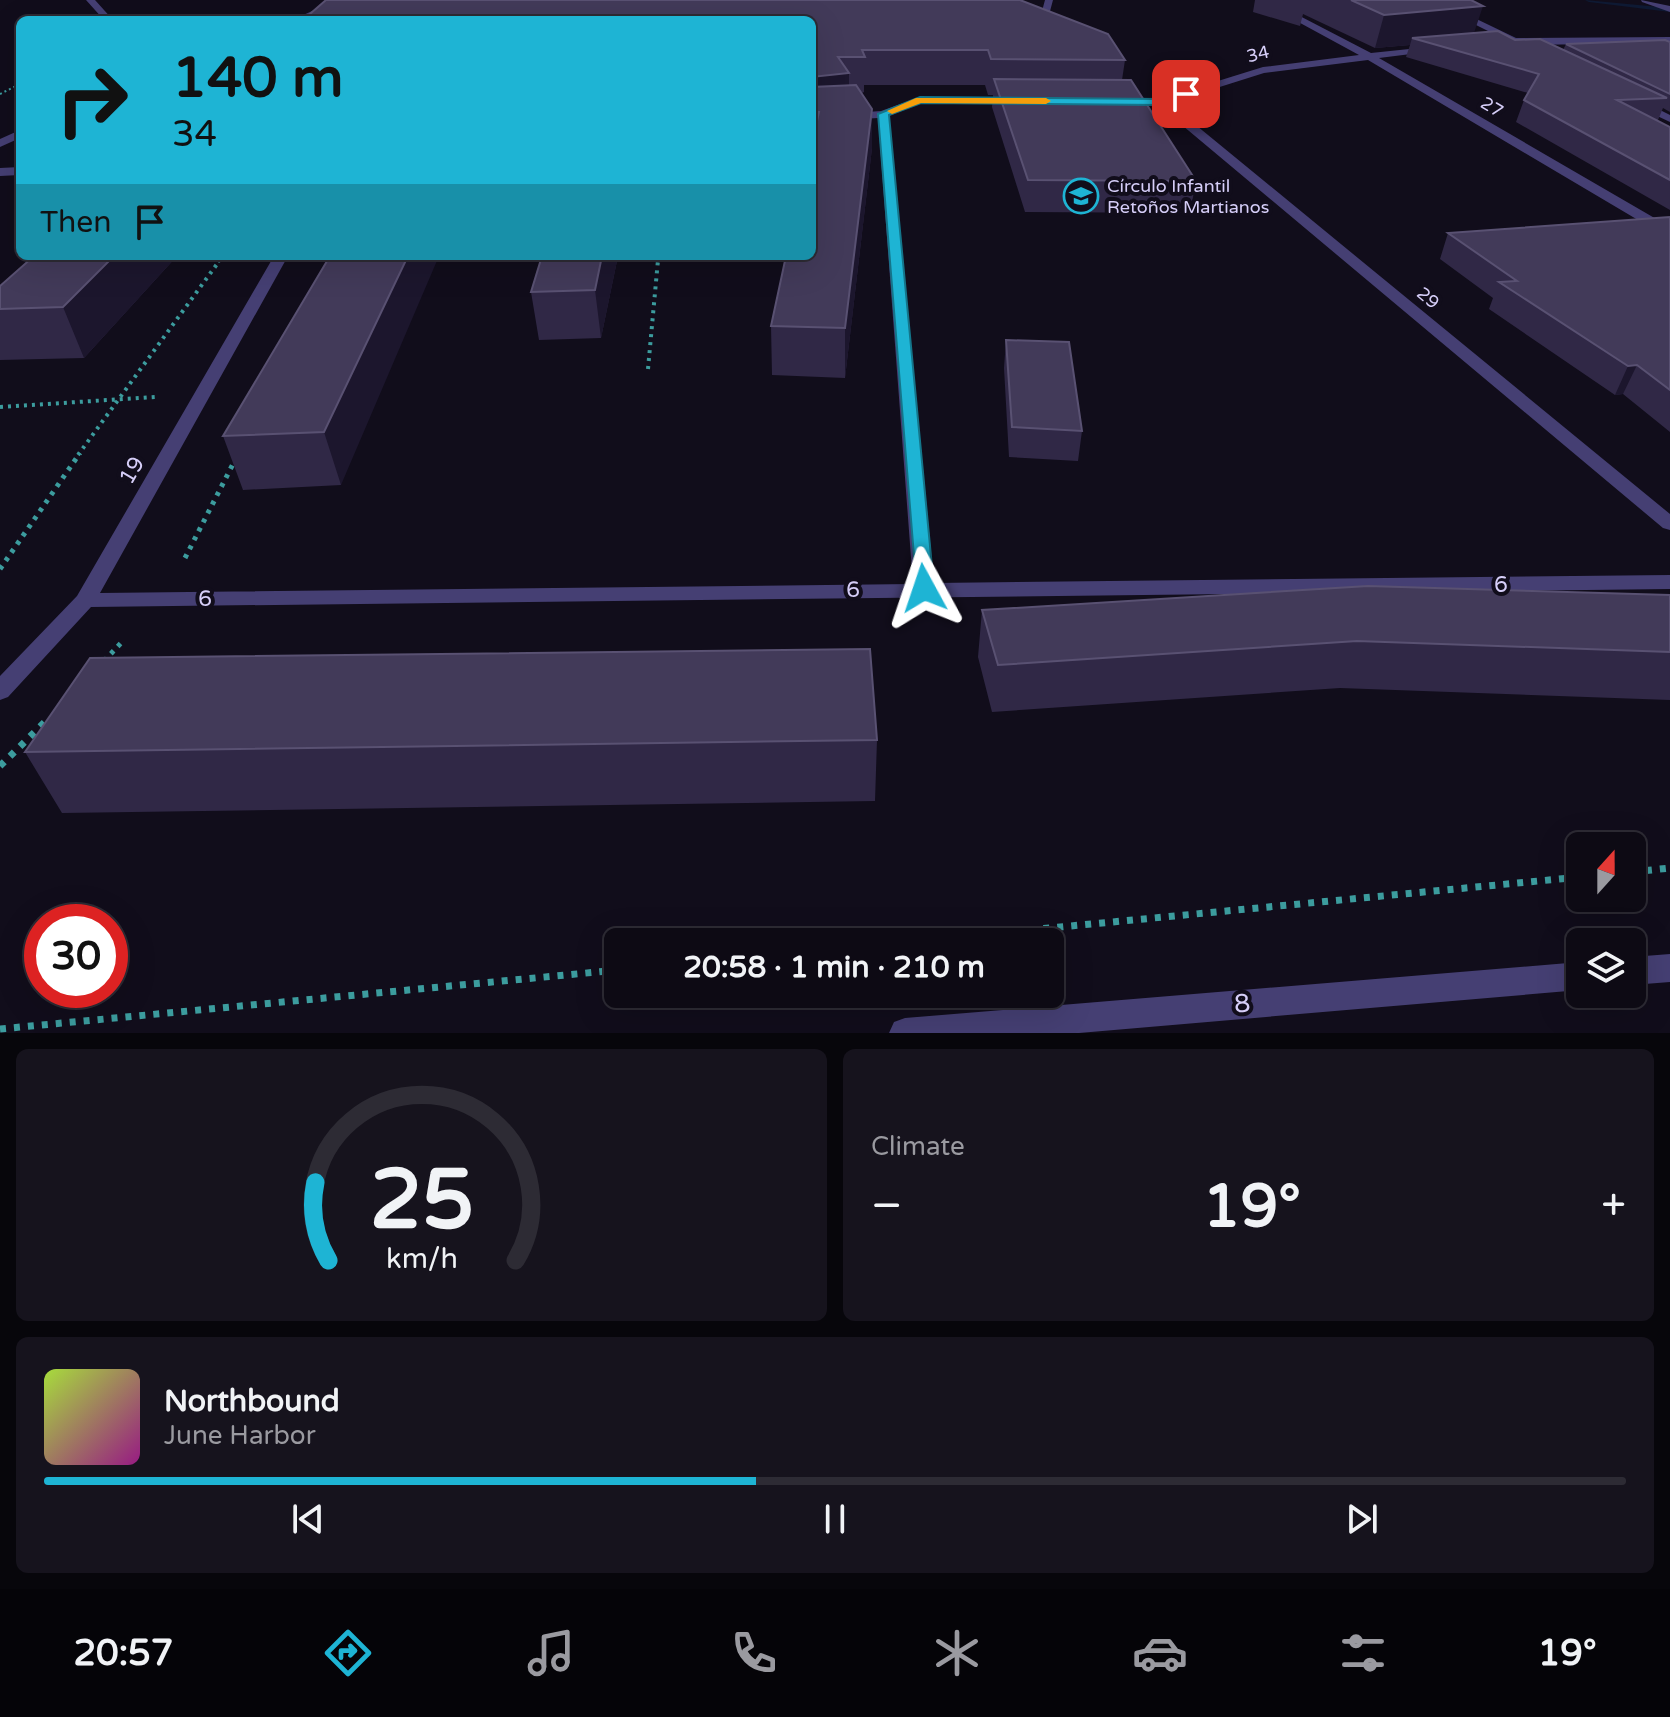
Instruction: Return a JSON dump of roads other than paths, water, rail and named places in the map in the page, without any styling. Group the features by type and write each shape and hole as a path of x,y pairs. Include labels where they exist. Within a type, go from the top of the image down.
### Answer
{"street":[{"path":"90,0 105,16"},
{"path":"306,16 344,0"},
{"path":"1013,11 1046,13 1049,0"},
{"path":"1430,0 1543,55"},
{"path":"1645,0 1667,8"},
{"name":"27","path":"1294,16 1367,55 1670,233"},
{"path":"1488,42 1670,40"},
{"name":"34","path":"1116,102 1161,102 1263,70 1443,47"},
{"path":"1628,97 1670,119"},
{"path":"816,119 883,114 920,100 1025,101"},
{"name":"29","path":"1161,102 1670,524"},
{"path":"883,114 924,588"},
{"name":"19","path":"0,691 85,600 279,260"},
{"name":"6","path":"85,600 924,588 1670,582"},
{"path":"1646,970 1670,968"},
{"name":"8","path":"905,1033 1566,977"}],"waterway":[{"path":"1589,0 1670,10"}],"place":[{"name":"Círculo Infantil Retoños Martianos","path":"1081,196"}]}
